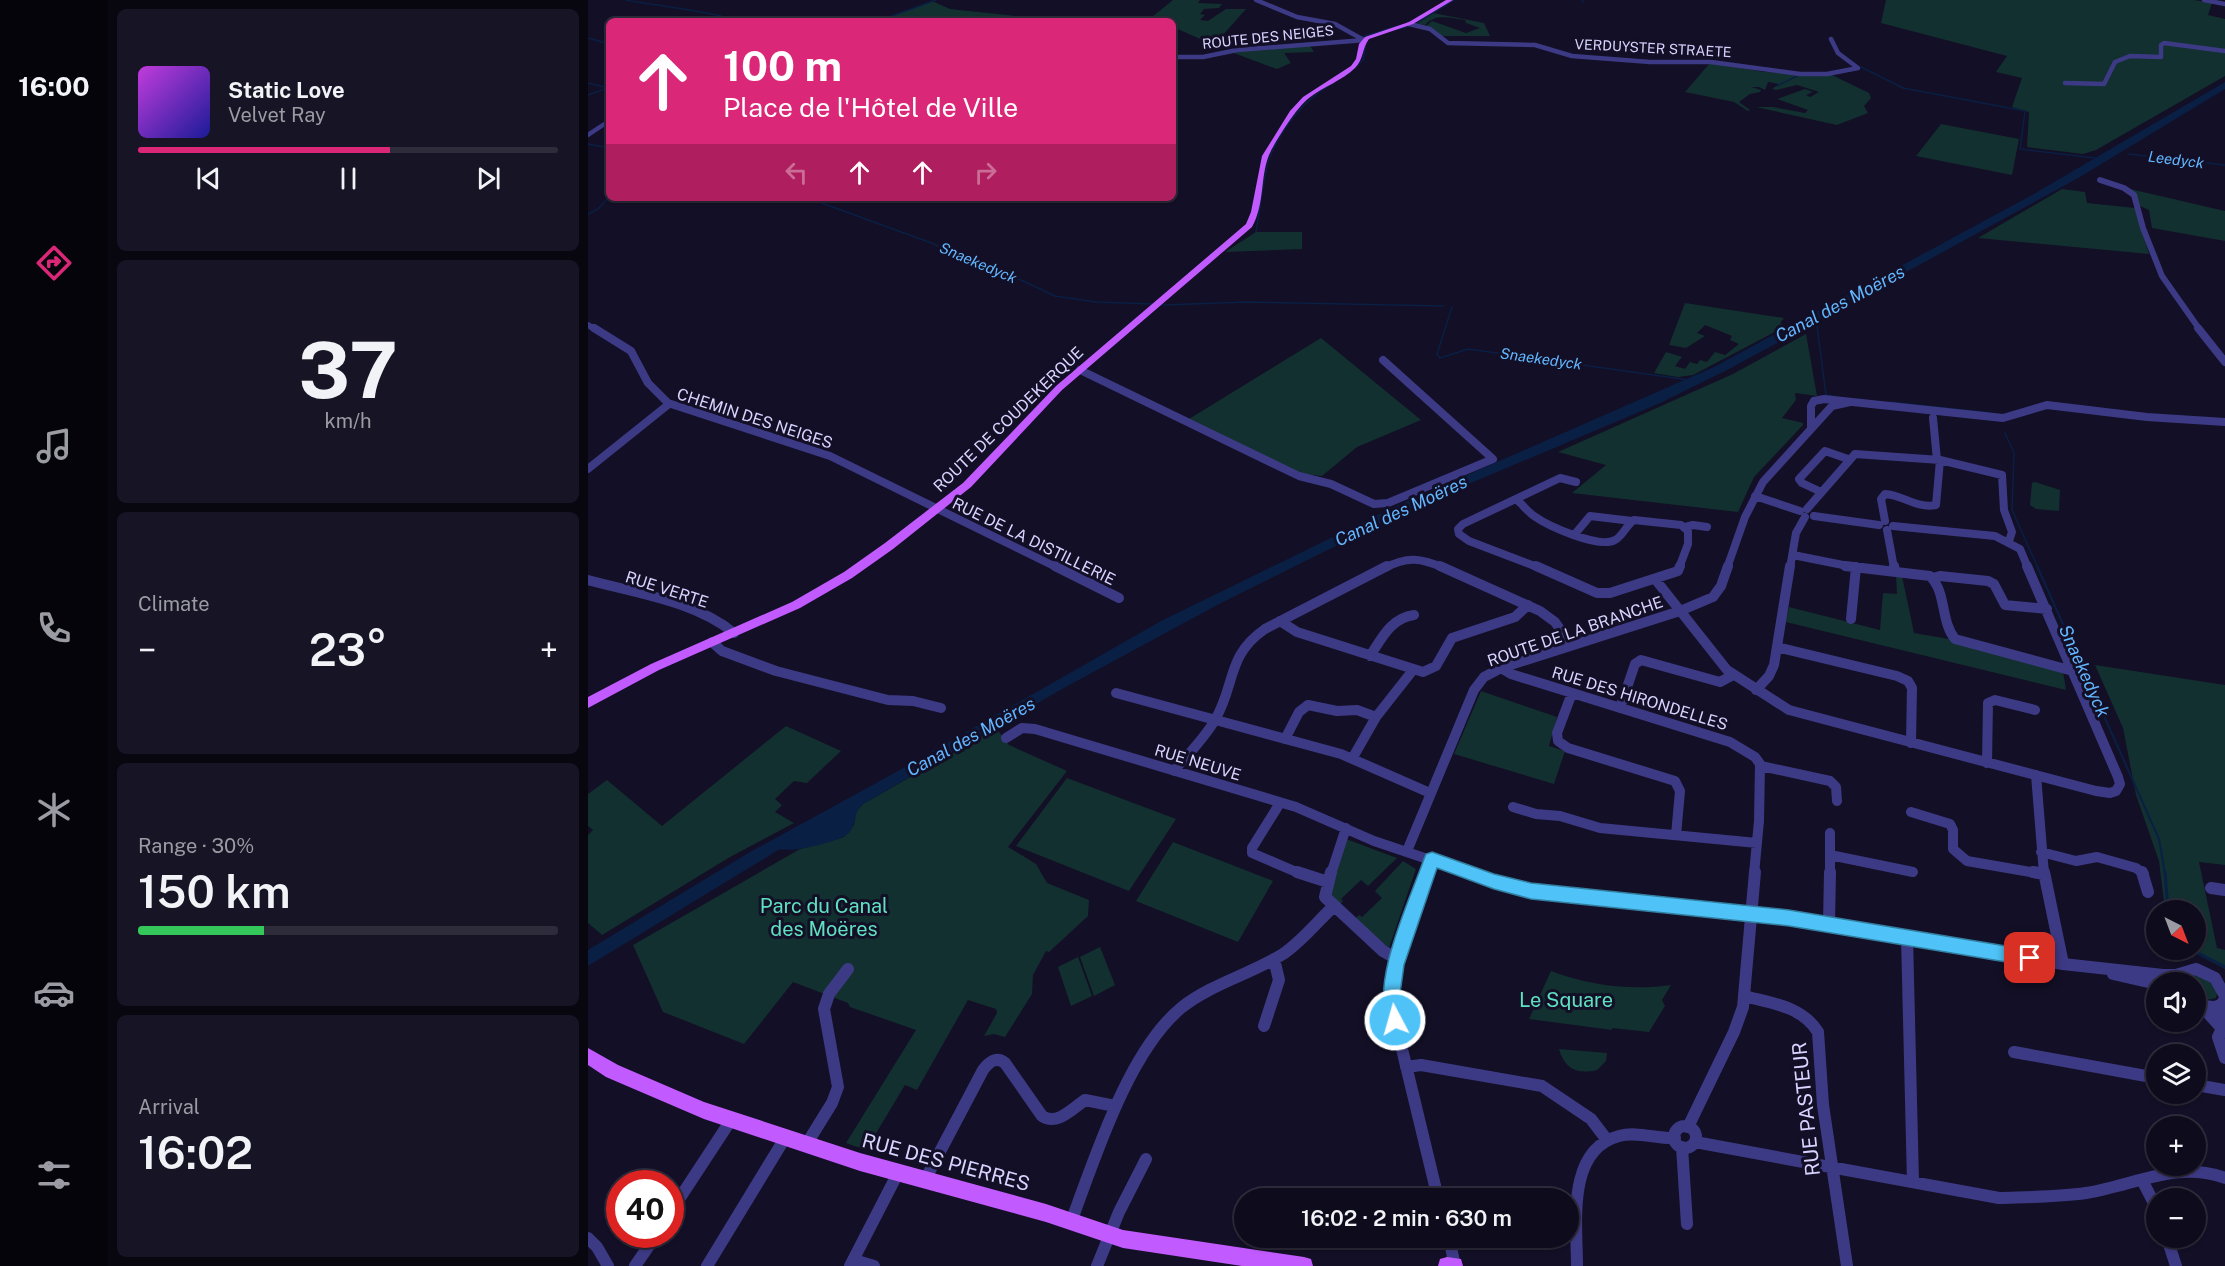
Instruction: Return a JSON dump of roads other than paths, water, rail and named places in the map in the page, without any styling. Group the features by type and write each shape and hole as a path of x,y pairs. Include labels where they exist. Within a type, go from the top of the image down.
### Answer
{"main road":[{"path":"1365,40 1382,31 1409,24 1450,0"},
{"name":"ROUTE DE COUDEKERQUE","path":"588,704 650,670 796,605 837,582 879,554 973,480 1053,394 1250,223 1254,215 1263,163 1268,151 1300,103 1355,65 1365,40"},
{"name":"RUE DES PIERRES","path":"588,1056 619,1074 730,1120 898,1173 1109,1235 1148,1244 1296,1265"},
{"path":"1445,1266 1454,1266"}],"street":[{"path":"1256,0 1299,18 1334,24 1365,40"},
{"path":"2204,0 2225,4"},
{"name":"VERDUYSTER STRAETE","path":"1409,24 1430,29 1448,43 1535,45 1572,56 1650,62 1716,62 1800,74 1828,74 1858,68 1841,57 1832,46 1831,39"},
{"name":"ROUTE DES NEIGES","path":"1176,57 1365,40"},
{"path":"2064,84 2105,84 2115,62 2130,56 2161,57 2161,45 2164,43 2225,51"},
{"path":"588,135 606,123"},
{"path":"2100,180 2124,188 2134,195 2143,228 2162,276 2183,309 2225,362"},
{"name":"CHEMIN DES NEIGES","path":"588,325 630,350 637,357 648,383 669,404 823,453 936,510"},
{"path":"1080,370 1299,476 1332,484 1376,504 1388,504 1493,459 1383,360"},
{"name":"ROUTE DE LA BRANCHE","path":"1814,401 1824,399 1994,418 2014,417 2035,406 2047,405 2144,417 2225,422"},
{"path":"1811,429 1811,406 1814,401 1825,405 1828,410"},
{"name":"ROUTE DE LA BRANCHE","path":"1407,851 1475,688 1486,675 1501,668 1705,602 1719,591 1742,525 1777,466 1828,410 1834,405 1850,402"},
{"path":"588,469 669,404"},
{"path":"1895,572 1881,499 1885,494 1896,494 1914,504 1936,505 1938,460 1933,418"},
{"path":"1821,492 1802,483 1799,479 1825,451 1848,459"},
{"path":"1756,690 1773,670 1797,531 1821,492 1848,459 1855,454 1938,460 2002,475 2003,507 2012,533 2009,541"},
{"path":"1576,482 1560,478 1463,524 1458,529 1459,534 1467,540 1530,564 1594,593 1607,594 1675,573 1680,569 1688,544 1688,531 1685,527"},
{"path":"1655,579 1733,675 1794,712 2104,793 2112,793 2118,788 2118,777 2027,567 2024,554 2009,541 1992,536 1956,534 1806,513 1757,497"},
{"path":"1517,500 1537,518 1594,541 1610,542 1622,536 1627,524 1632,521"},
{"name":"RUE DE LA DISTILLERIE","path":"936,510 1119,598"},
{"path":"1575,534 1590,516 1685,527 1693,525 1707,527"},
{"path":"1793,555 1856,567 1928,575 1933,578 1949,632 1953,638 2073,671"},
{"path":"1174,771 1216,720 1242,647 1256,634 1391,563 1408,558 1424,560 1528,605 1551,618 1571,645"},
{"path":"1851,619 1856,567"},
{"path":"1933,578 1941,576 1988,580 1995,585 2005,605 2047,609"},
{"name":"RUE VERTE","path":"588,579 700,614 734,633"},
{"path":"1281,621 1297,632 1423,672 1432,670 1437,665 1452,638 1515,617 1528,605"},
{"path":"1370,656 1391,624 1402,617 1414,615"},
{"path":"712,642 722,651 776,671 888,700 913,701 941,708"},
{"path":"1777,647 1897,676 1908,681 1913,690 1911,743"},
{"path":"1620,708 1635,665 1641,660 1719,681 1725,681 1733,675"},
{"name":"RUE DES HIRONDELLES","path":"1501,668 1509,674 1730,742 1757,759 1761,766"},
{"path":"1352,759 1376,717 1413,670"},
{"path":"1116,693 1352,759 1430,793"},
{"path":"1572,693 1557,733 1558,741 1568,748 1675,781 1680,791 1676,835"},
{"path":"1987,763 1988,703 1995,700 2035,710"},
{"path":"1285,739 1300,710 1308,705 1337,711 1357,710 1376,717"},
{"name":"RUE NEUVE","path":"1006,738 1019,730 1033,728 1280,802 1380,843 1531,891 1752,913 2063,963"},
{"path":"1687,1224 1684,1143 1695,1133 1688,1127 1734,1032 1744,996 1758,843 1761,766 1830,781 1836,787 1837,801"},
{"path":"2037,776 2044,874 2063,963"},
{"path":"1280,802 1252,848 1252,853 1296,870 1308,878 1328,882"},
{"path":"1514,807 1536,814 1557,815 1597,828 1758,843"},
{"path":"1911,812 1950,824 1953,830 1954,851 1967,861 2044,874"},
{"path":"1346,828 1325,895 1333,907 1386,953 1397,959"},
{"path":"1829,924 1830,833"},
{"path":"2042,852 2076,861 2097,857 2136,868 2144,874 2148,892"},
{"path":"1830,855 1913,872"},
{"path":"1432,859 1397,959 1392,1003 1436,1188"},
{"path":"2211,888 2225,890"},
{"path":"1071,1222 1115,1106 1146,1051 1169,1019 1206,991 1287,951 1333,907"},
{"path":"1907,937 1913,1182"},
{"path":"1264,1026 1279,980 1274,959"},
{"path":"2063,963 2146,973"},
{"path":"2063,963 2146,982"},
{"path":"806,1145 832,1103 838,1087 824,1006 829,994 848,969"},
{"path":"2206,974 2225,983"},
{"path":"2211,976 2222,987 2224,1001 2220,1015 2224,1027"},
{"name":"RUE PASTEUR","path":"1744,996 1802,1014 1817,1030 1820,1043 1823,1105 1847,1266"},
{"path":"2206,1005 2210,1007 2224,1001"},
{"path":"2206,1010 2224,1027"},
{"path":"2224,1027 2218,1036 2225,1058"},
{"path":"2014,1052 2146,1076"},
{"path":"925,1180 983,1070 993,1060 998,1059 1005,1063 1042,1116 1048,1120 1059,1119 1085,1100 1115,1106"},
{"path":"1406,1067 1421,1065 1539,1084 1583,1112 1594,1122 1607,1140"},
{"path":"2206,1087 2225,1090"},
{"path":"684,1191 730,1120"},
{"path":"1577,1266 1581,1176 1588,1158 1607,1140 1629,1135 1991,1197 2036,1198 2074,1195 2113,1188 2172,1171 2217,1175 2225,1178"},
{"path":"707,1266 785,1138"},
{"path":"1097,1266 1109,1235 1146,1159"},
{"path":"874,1266 852,1263 898,1173"},
{"path":"2142,1180 2146,1188"},
{"path":"588,1238 597,1247 608,1266"},
{"path":"635,1266 647,1248"},
{"path":"1445,1266 1447,1248"},
{"path":"1450,1248 1454,1266"},
{"path":"2170,1248 2176,1266"}],"water":[{"name":"Canal des Moëres","path":"2225,82 2225,89 2080,177 1731,368 1658,404 1412,508 1221,603 1062,689 863,804 849,833 844,836 804,848 780,849 588,966 588,950 750,852 889,776 1161,621 1392,508 1714,367 2032,195"}],"waterway":[{"path":"626,0 730,18"},
{"path":"886,18 936,0"},
{"path":"1415,24 1454,0"},
{"path":"1361,37 1402,25"},
{"path":"1399,29 1411,26"},
{"path":"588,38 606,43"},
{"path":"1349,73 1363,60 1366,43"},
{"path":"1861,67 1903,88 2025,111 2020,149 2095,158"},
{"path":"1777,86 1799,75"},
{"path":"1256,232 1266,171 1276,143 1305,104 1334,82"},
{"name":"Snaekedyck","path":"588,83 606,88"},
{"name":"Snaekedyck","path":"588,95 606,89"},
{"name":"Snaekedyck","path":"588,144 606,147"},
{"name":"Leedyck","path":"2128,154 2225,165"},
{"path":"588,214 598,209 606,200"},
{"name":"Snaekedyck","path":"816,201 934,244 951,253 981,261 1055,296 1096,302 1152,304"},
{"name":"Snaekedyck","path":"1163,305 1248,302 1444,306"},
{"name":"Snaekedyck","path":"1452,307 1437,354 1440,358 1468,349 1689,380"},
{"name":"Snaekedyck","path":"1813,323 1817,326 1826,395 1833,396"},
{"name":"Snaekedyck","path":"1890,402 1991,413"},
{"name":"Snaekedyck","path":"2005,433 2014,453 2012,510 2038,568"},
{"name":"Snaekedyck","path":"2037,566 2159,839 2165,874"},
{"name":"Snaekedyck","path":"2165,872 2167,900"},
{"name":"Snaekedyck","path":"2206,957 2225,967"}],"park label":[{"name":"Parc du Canal des Moëres","path":"824,918"},
{"name":"Le Square","path":"1566,1000"}]}
